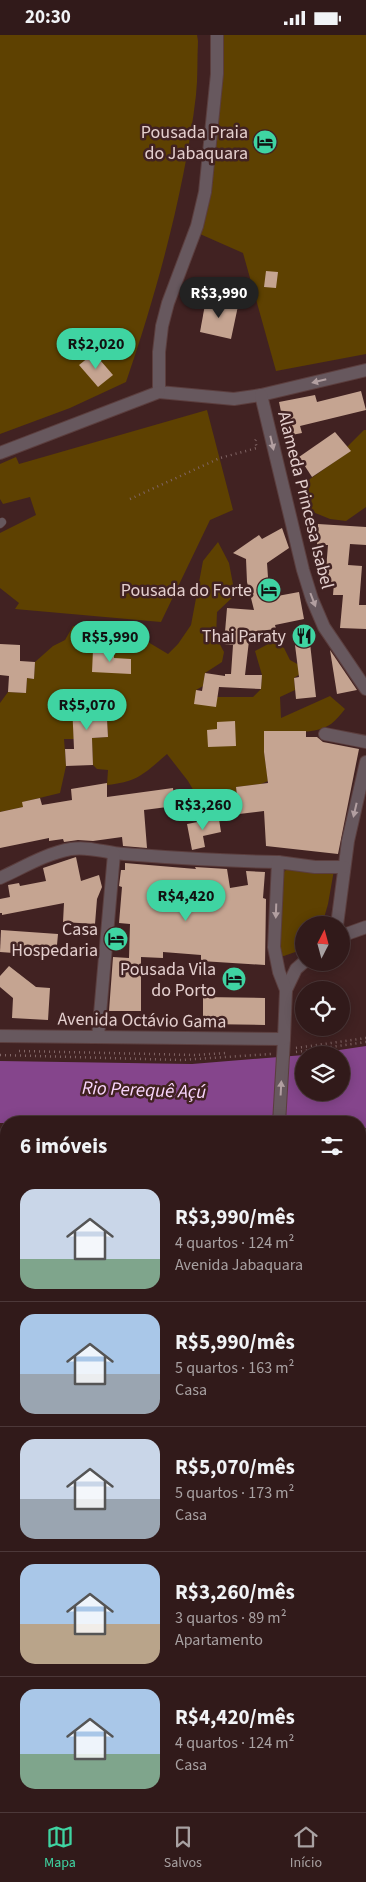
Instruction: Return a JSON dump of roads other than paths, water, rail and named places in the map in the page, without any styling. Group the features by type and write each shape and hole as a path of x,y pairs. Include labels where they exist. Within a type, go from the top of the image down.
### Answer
{"street":[{"path":"159,393 159,352 162,326 168,303 197,226 205,192 217,74 217,35"},
{"path":"0,453 159,393 234,399 261,395 366,370"},
{"name":"Alameda Princesa Isabel","path":"261,395 303,571 312,599 324,627 366,689"},
{"path":"325,734 366,742"},
{"path":"339,916 348,841 366,762"},
{"path":"0,877 70,849 95,849 114,854 278,862 315,867 344,867"},
{"path":"98,1037 114,854"},
{"path":"278,862 274,947 279,972 286,990"},
{"path":"350,933 366,927"},
{"path":"279,1116 286,990 295,971"},
{"name":"Avenida Octávio Gama","path":"0,1036 284,1039"}],"water":[{"name":"Rio Perequê Açú","path":"366,1046 366,1116 0,1116 0,1061 192,1064 295,1056 295,1101 350,1101 350,1048"}],"place":[{"name":"Pousada Praia do Jabaquara","path":"265,142"},
{"name":"Pousada do Forte","path":"269,590"},
{"name":"Thai Paraty","path":"304,636"},
{"name":"Casa Hospedaria","path":"116,939"},
{"name":"Pousada Vila do Porto","path":"234,979"}]}
